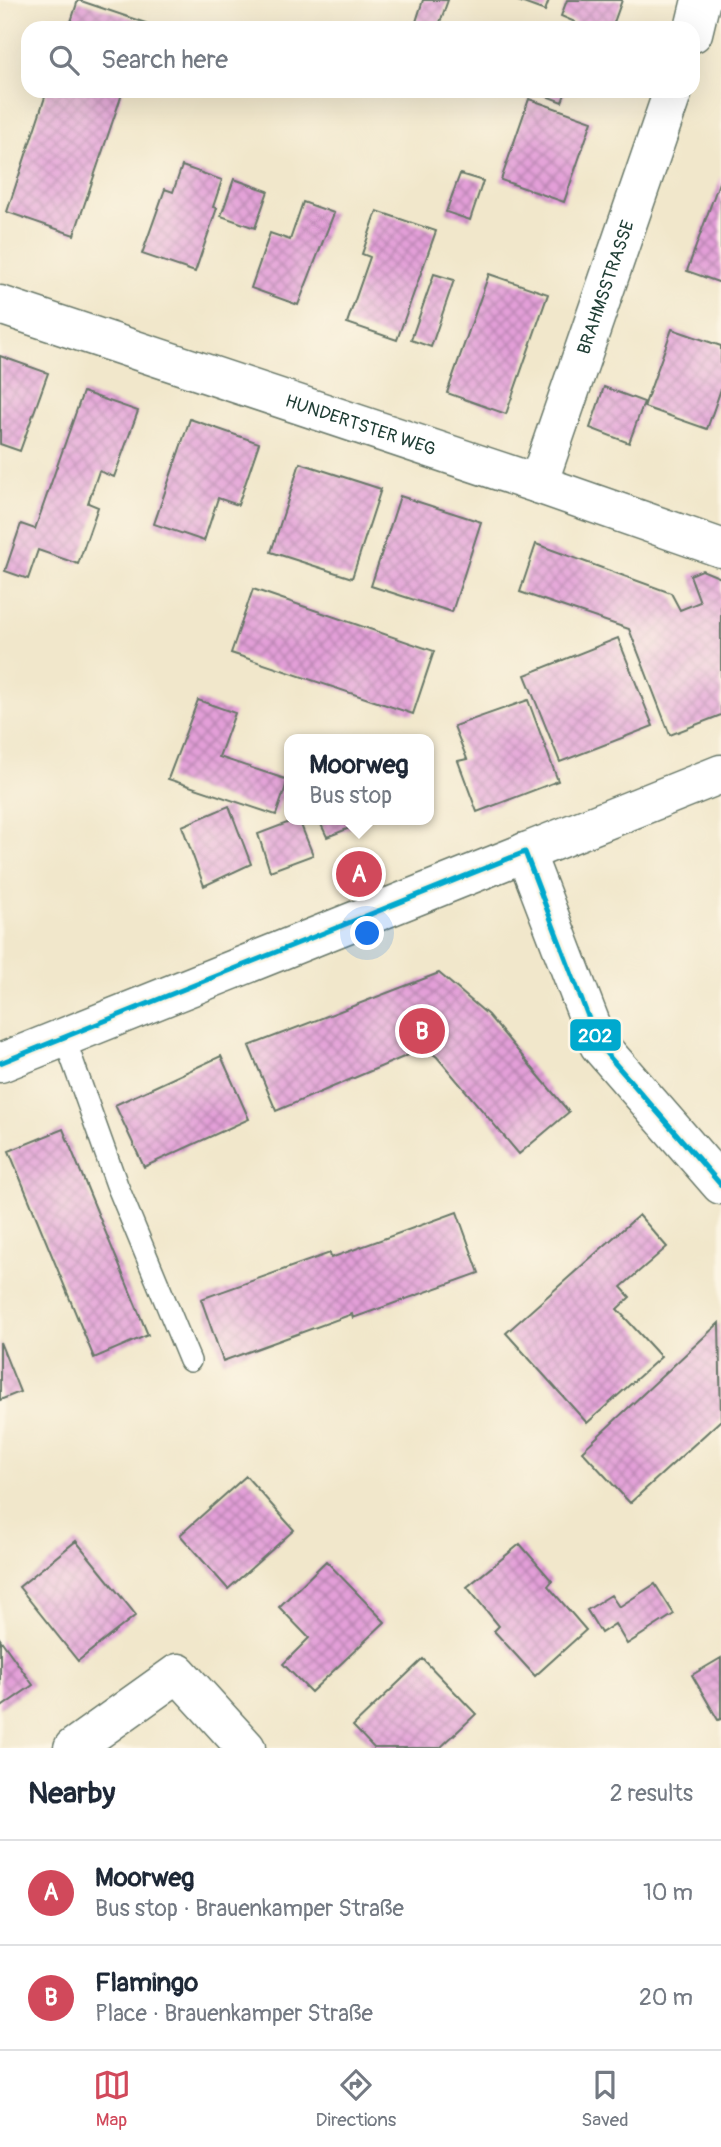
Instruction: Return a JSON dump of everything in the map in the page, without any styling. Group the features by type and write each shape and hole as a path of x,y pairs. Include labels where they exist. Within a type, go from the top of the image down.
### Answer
{"street":[{"path":"696,21 701,0"},
{"name":"BRAHMSSTRASSE","path":"538,484 671,98"},
{"name":"HUNDERTSTER WEG","path":"0,305 538,484 721,548"},
{"path":"0,1063 721,774"},
{"path":"525,852 598,1045 721,1185"},
{"path":"73,1748 178,1673 246,1748"}],"lane":[{"path":"64,1037 117,1185 190,1361"}],"building":[{"path":"78,0 140,21 71,21"},
{"path":"423,0 448,0 440,21 416,21"},
{"path":"515,0 549,0 545,11"},
{"path":"567,0 622,0 614,21 573,21 561,16"},
{"path":"45,98 121,98 74,235 7,212"},
{"path":"529,99 592,121 564,202 501,180"},
{"path":"182,166 222,180 213,207 217,208 195,272 142,254 165,189 173,192"},
{"path":"460,174 483,181 470,220 446,212"},
{"path":"721,177 721,283 687,271"},
{"path":"234,179 268,191 255,228 221,216"},
{"path":"303,202 334,213 298,305 251,288 270,233 290,240"},
{"path":"377,211 436,231 397,340 347,323 370,257 362,254"},
{"path":"434,274 454,280 431,347 411,340"},
{"path":"489,274 548,294 506,414 447,393"},
{"path":"672,329 721,346 721,389 707,429 644,407"},
{"path":"0,356 48,373 20,451 0,444"},
{"path":"604,387 644,402 629,443 590,428"},
{"path":"83,392 138,411 114,477 99,471 88,503 98,507 78,564 38,550 28,579 5,571 21,524 35,529"},
{"path":"190,419 259,443 238,505 218,498 204,541 154,524"},
{"path":"300,463 381,489 352,578 271,552"},
{"path":"400,496 481,522 452,612 371,586"},
{"path":"536,544 671,593 680,610 700,602 690,575 702,570 721,578 721,715 670,735 629,629 520,592"},
{"path":"253,589 434,651 413,714 231,653"},
{"path":"618,638 653,726 560,762 525,675"},
{"path":"198,700 235,713 219,757 284,779 284,792 276,815 168,779"},
{"path":"528,700 558,781 477,812 458,761 467,759 454,726"},
{"path":"229,806 251,864 204,886 182,826"},
{"path":"284,824 301,825 313,855 270,871 258,834"},
{"path":"321,825 357,825 327,837"},
{"path":"439,973 488,1015 569,1112 519,1154 437,1057 425,1048 276,1111 249,1046"},
{"path":"221,1056 249,1119 144,1167 115,1105"},
{"path":"63,1129 148,1335 94,1358 9,1151"},
{"path":"457,1212 479,1273 353,1318 352,1314 223,1361 201,1299 330,1253 331,1258"},
{"path":"639,1215 667,1247 621,1287 630,1297 617,1309 661,1357 587,1423 506,1333"},
{"path":"719,1323 721,1420 630,1503 582,1451"},
{"path":"0,1342 20,1392 0,1400"},
{"path":"246,1476 294,1530 228,1589 180,1535"},
{"path":"76,1541 136,1615 78,1661 19,1587"},
{"path":"520,1544 552,1581 548,1586 586,1630 535,1676 494,1631 499,1626 467,1587"},
{"path":"326,1561 385,1622 311,1692 283,1664 309,1638 279,1607"},
{"path":"655,1584 674,1614 627,1644 615,1624 601,1633 587,1610 611,1595 619,1607"},
{"path":"0,1639 33,1685 0,1708"},
{"path":"721,1658 721,1719 718,1720 692,1675"},
{"path":"423,1659 476,1714 440,1748 374,1748 353,1726"}],"transit line":[{"name":"202","path":"525,852 599,1045 721,1185"},
{"name":"202","path":"0,1063 525,852"}],"place":[{"name":"Moorweg","path":"359,874"},
{"name":"Flamingo","path":"422,1031"}]}
